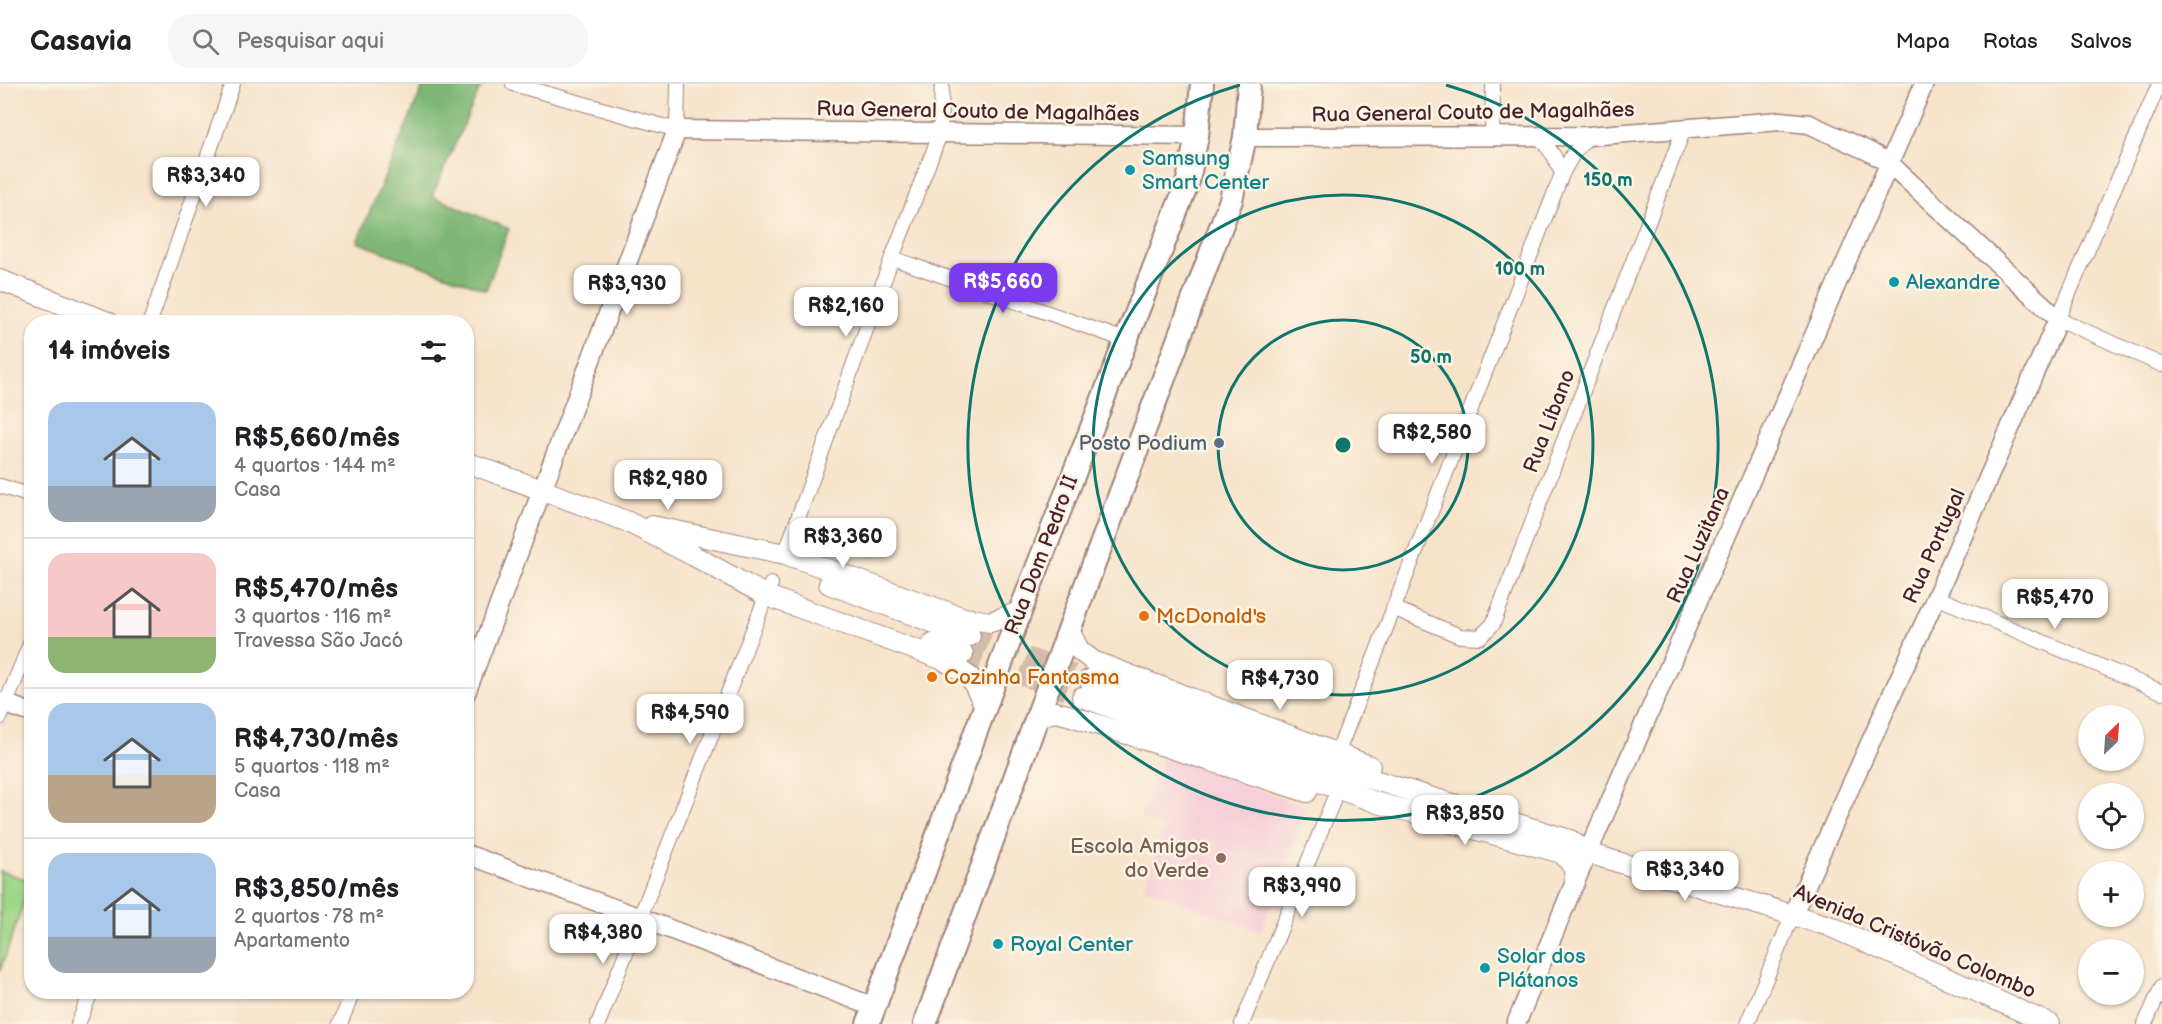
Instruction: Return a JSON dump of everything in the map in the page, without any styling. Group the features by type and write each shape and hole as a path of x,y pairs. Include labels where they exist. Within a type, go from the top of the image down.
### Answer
{"main road":[{"name":"Rua Dom Pedro II","path":"871,1016 1020,612 1188,181 1197,136 1202,84"},
{"path":"925,1024 1069,630 1231,200 1245,137 1249,84"},
{"path":"0,280 90,315"},
{"path":"474,465 626,521 696,557 769,590 944,660 970,677 985,706"},
{"path":"626,521 785,554 964,618 990,622 1020,612"},
{"path":"703,537 967,645 769,590"},
{"name":"Avenida Cristóvão Colombo","path":"1069,630 1078,650 1093,662 1335,760 1475,810 1570,840 1588,853"},
{"path":"1335,760 1086,688 1336,795"},
{"name":"Avenida Cristóvão Colombo","path":"1039,716 1055,712 1068,715 1336,795 1378,803 1562,853 1588,853 1793,914 1829,926 2050,1024"},
{"path":"1562,853 1574,868 1575,882"}],"street":[{"path":"152,315 232,84"},
{"name":"Rua General Couto de Magalhães","path":"513,84 677,130 1197,136"},
{"path":"474,672 677,130 678,84"},
{"path":"785,554 892,258 940,134 942,84"},
{"path":"1492,136 1493,84"},
{"name":"Rua Luzitana","path":"1516,1024 1575,882 1923,84"},
{"name":"Rua Portugal","path":"1747,1024 1793,914 1936,597 2159,84"},
{"name":"Rua General Couto de Magalhães","path":"1245,137 1588,136 1780,121 1809,124 1889,163 2058,319 2162,365"},
{"name":"Rua Líbano","path":"1393,608 1460,636 1480,637 1493,624 1684,129"},
{"path":"1539,136 1554,156 1562,174"},
{"path":"1335,760 1562,174 1573,154 1588,136"},
{"path":"892,258 1125,340"},
{"path":"0,486 24,494"},
{"path":"598,1024 638,917 769,590"},
{"path":"1936,597 2162,692"},
{"path":"24,657 2,708 24,711"},
{"path":"1242,1024 1336,795"},
{"path":"474,857 638,917 871,1016"},
{"path":"2145,1024 2162,986"},
{"path":"78,1024 88,999"},
{"path":"340,1024 350,999"}],"shaded area":[{"name":"Escola Amigos do Verde","path":"1165,753 1307,808 1261,932 1143,888 1166,828 1140,818"}],"green space":[{"path":"424,84 481,86 432,196 509,229 486,290 357,242"},
{"path":"0,871 24,879 24,901 0,971"}],"tunnel":[{"path":"970,636 1089,680"},
{"path":"963,654 1082,697"}],"place":[{"name":"Samsung Smart Center","path":"1130,170"},
{"name":"Alexandre","path":"1894,282"},
{"name":"Posto Podium","path":"1219,443"},
{"name":"McDonald's","path":"1144,616"},
{"name":"Cozinha Fantasma","path":"932,677"},
{"name":"Escola Amigos do Verde","path":"1221,858"},
{"name":"Royal Center","path":"998,944"},
{"name":"Solar dos Plátanos","path":"1485,968"}]}
